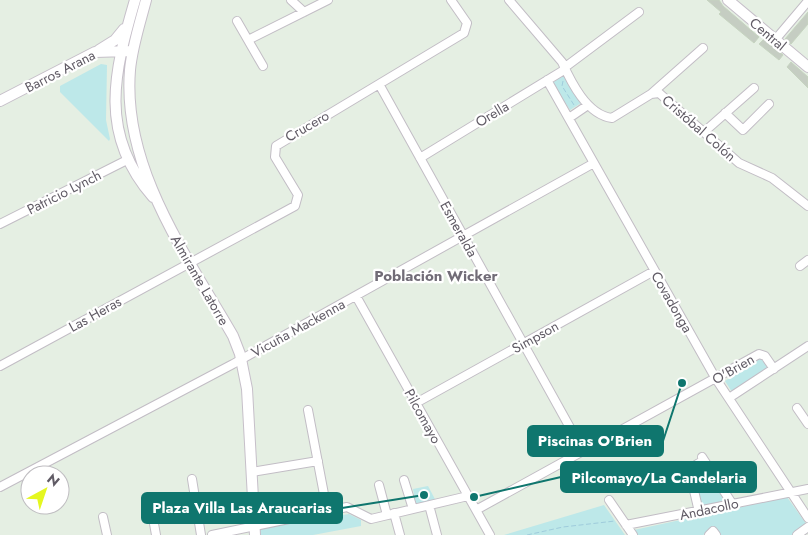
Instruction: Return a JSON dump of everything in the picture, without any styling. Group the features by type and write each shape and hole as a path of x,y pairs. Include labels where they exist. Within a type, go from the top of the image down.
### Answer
{"main road":[{"path":"99,50 120,36 135,0"},
{"name":"Central","path":"728,0 808,67"},
{"path":"133,52 146,2"},
{"name":"Almirante Latorre","path":"129,18 120,51 114,87 115,110 119,132 129,159 145,188 157,201"},
{"name":"Barros Arana","path":"0,101 99,50 133,52"},
{"name":"Almirante Latorre","path":"133,52 130,88 132,117 140,153 157,201 232,336 241,359 247,389 255,530"}],"street":[{"path":"291,0 304,12"},
{"path":"248,40 328,0"},
{"name":"Crucero","path":"191,262 295,206 298,195 276,157 276,146 466,31 466,22 451,0"},
{"name":"Cristóbal Colón","path":"508,0 542,37 588,105 605,117 612,118 651,94 659,93 739,163 772,178 808,206"},
{"path":"775,40 808,1"},
{"name":"Orella","path":"420,158 564,69 640,12"},
{"path":"238,21 263,66"},
{"path":"651,94 703,48"},
{"name":"Covadonga","path":"547,80 716,379 808,518"},
{"name":"Esmeralda","path":"379,84 584,451"},
{"path":"704,132 754,88"},
{"path":"725,113 744,130 769,104"},
{"path":"569,118 588,105"},
{"name":"Patricio Lynch","path":"0,224 129,159"},
{"name":"Vicuña Mackenna","path":"0,487 241,359 594,163"},
{"path":"800,266 808,260"},
{"name":"Las Heras","path":"0,366 191,262"},
{"name":"Simpson","path":"416,403 654,271"},
{"name":"Pilcomayo","path":"356,296 490,535"},
{"name":"O'Brien","path":"729,398 808,346"},
{"name":"O'Brien","path":"476,510 762,354 774,368"},
{"path":"308,410 327,510"},
{"path":"802,411 808,424"},
{"path":"699,512 689,469 703,458 733,505"},
{"path":"252,472 318,460"},
{"path":"192,479 201,535"},
{"path":"404,480 412,509"},
{"path":"379,484 400,535"},
{"name":"Andacollo","path":"624,523 699,512 808,489"},
{"path":"212,535 255,530 327,510 349,507 371,519 468,496"},
{"path":"609,500 633,535"},
{"path":"150,501 156,535"},
{"path":"429,505 437,535"},
{"path":"103,517 107,535"},
{"path":"797,535 808,527"}],"path":[{"path":"564,69 562,86 574,104 569,118"},
{"path":"527,535 563,527 624,523"}],"shaded area":[{"path":"101,64 107,65 106,120 109,141 60,92 60,86"},
{"path":"564,75 581,103 570,110 552,83"},
{"path":"763,357 770,368 732,392 725,381"},
{"path":"704,464 728,501 702,507 693,471"},
{"path":"428,486 436,501 416,504 413,489"},
{"path":"787,497 807,525 793,535 719,535 713,528 703,535 637,535 634,530"},
{"path":"604,505 625,535 504,535"},
{"path":"349,514 361,520 361,526 313,535 259,535 259,528"}],"building":[{"path":"707,0 719,0 723,6 759,37 754,43 719,14 721,12"},
{"path":"808,12 808,24 791,44 785,39"},
{"path":"764,39 783,55 779,60 759,44"},
{"path":"791,62 808,77 808,88 787,67"}],"place":[{"name":"Piscinas O'Brien","path":"682,383"},
{"name":"Plaza Villa Las Araucarias","path":"424,495"},
{"name":"Pilcomayo/La Candelaria","path":"474,497"}],"district":[{"name":"Población Wicker","path":"436,276"}]}
